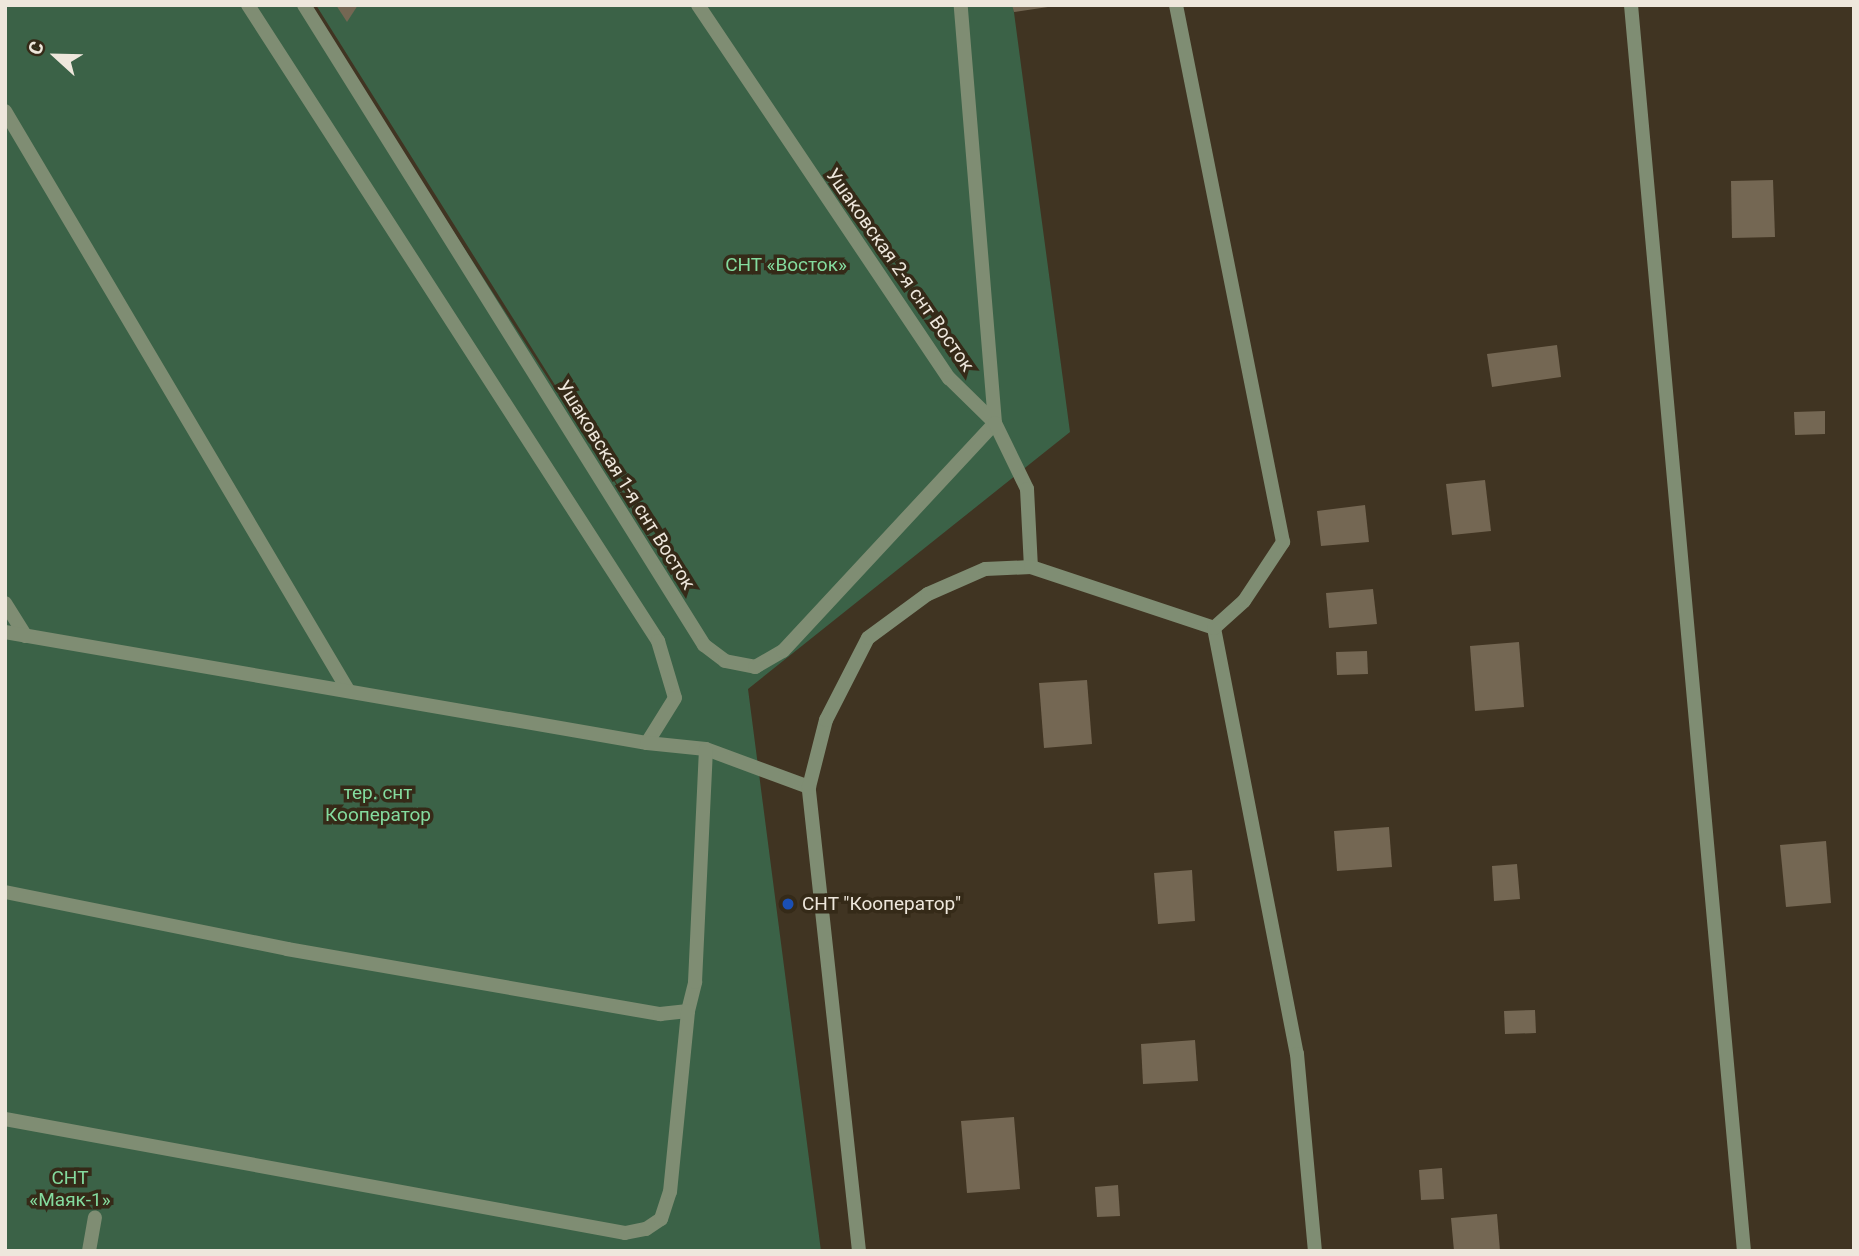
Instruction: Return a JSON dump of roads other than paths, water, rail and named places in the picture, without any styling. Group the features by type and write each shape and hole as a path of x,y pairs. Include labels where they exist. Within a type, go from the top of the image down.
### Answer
{"street":[{"path":"248,5 658,641 675,698 647,743"},
{"name":"Ушаковская 1-я снт Восток","path":"304,5 704,645 725,661 755,667 783,651 995,423"},
{"name":"Ушаковская 2-я снт Восток","path":"698,5 949,378 995,423 1027,489 1031,567"},
{"path":"961,5 995,423"},
{"path":"1176,5 1283,542 1244,601 1214,628"},
{"path":"1631,5 1744,1251"},
{"path":"5,111 348,690"},
{"path":"859,1251 809,787 826,720 869,638 928,594 985,569 1031,567 1214,628"},
{"path":"5,603 26,636"},
{"path":"1214,628 1297,1054 1315,1251"},
{"path":"5,632 647,743 706,748 809,787"},
{"path":"5,1119 625,1233 646,1229 662,1219 670,1192 688,1011 695,982 706,748"},
{"path":"5,892 287,949 660,1014 688,1011"},
{"path":"89,1251 95,1218"}],"place":[{"name":"СНТ \"Кооператор\"","path":"788,904"}],"park label":[{"name":"СНТ «Восток»","path":"786,265"},
{"name":"тер. снт Кооператор","path":"378,804"},
{"name":"СНТ «Маяк-1»","path":"70,1189"}]}
